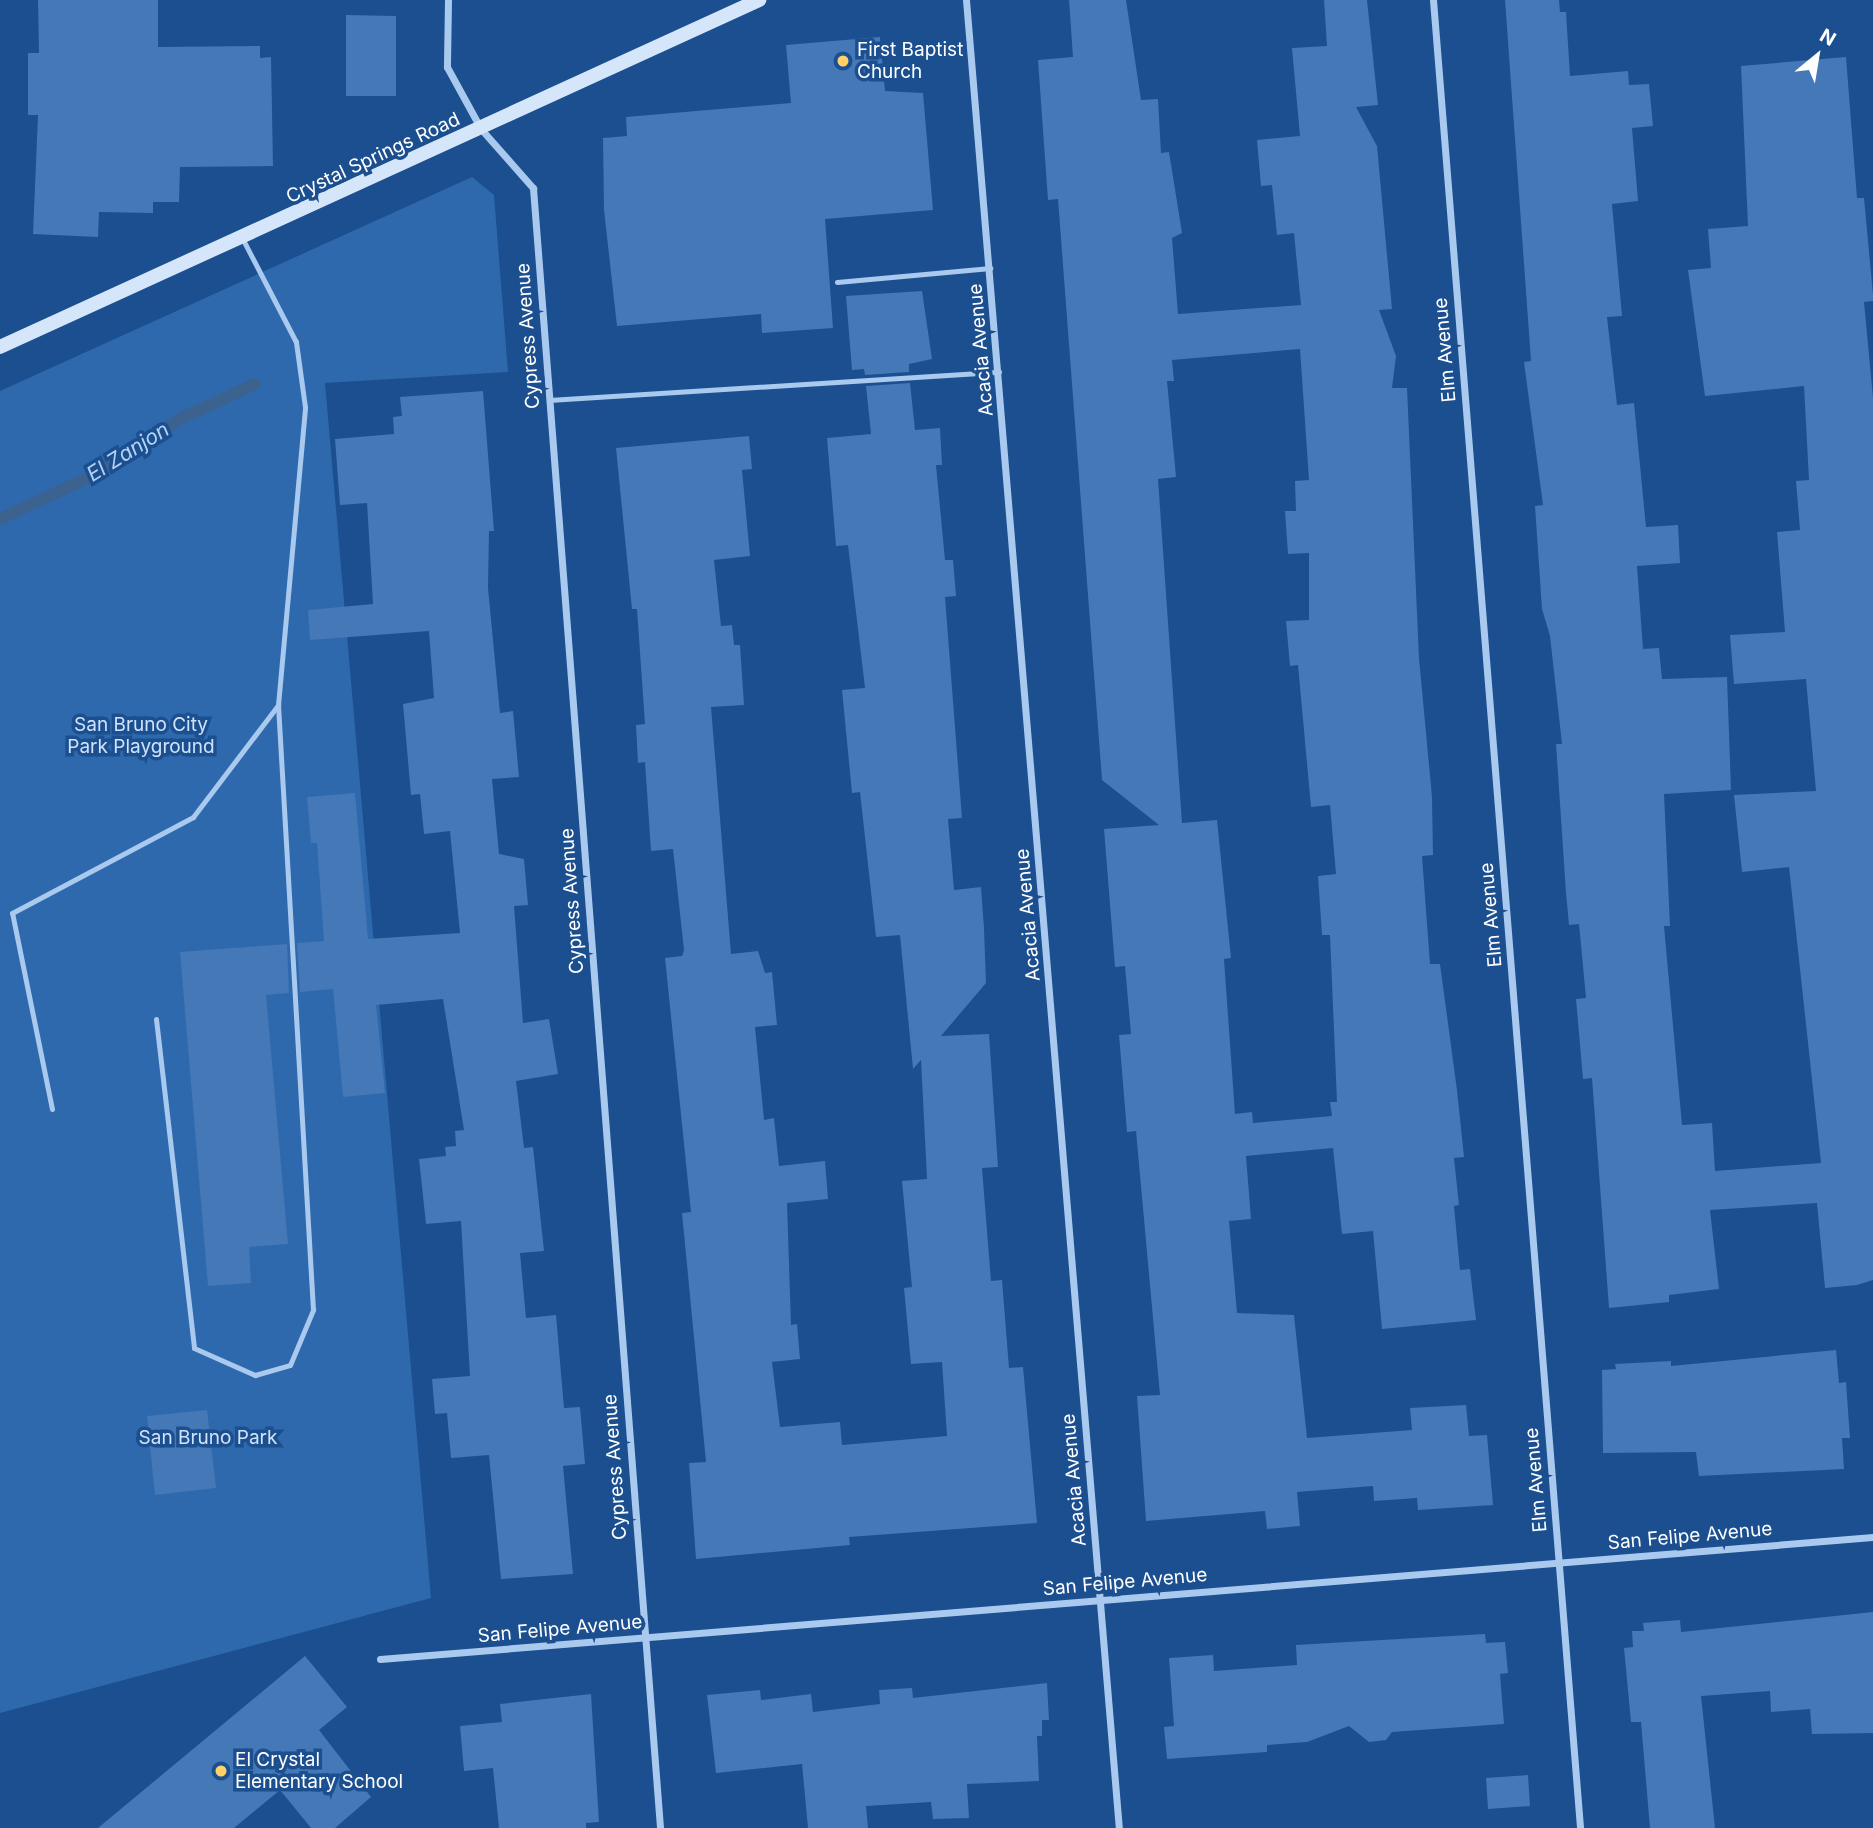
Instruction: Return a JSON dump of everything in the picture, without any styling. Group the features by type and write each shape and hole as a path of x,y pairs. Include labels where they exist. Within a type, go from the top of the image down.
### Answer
{"main road":[{"name":"Crystal Springs Road","path":"0,347 481,130 760,0"}],"street":[{"name":"Cypress Avenue","path":"448,0 447,67 481,130 533,188 660,1828"},
{"name":"Acacia Avenue","path":"967,0 1119,1828"},
{"name":"Elm Avenue","path":"1433,0 1580,1828"},
{"name":"San Felipe Avenue","path":"380,1659 1873,1537"}],"lane":[{"path":"156,1019 194,1348 255,1375 290,1365 313,1310 278,705 305,407 296,342 242,238"},
{"path":"837,282 990,268"},
{"path":"548,400 999,372"},
{"path":"52,1109 12,913 193,817 278,705"}],"green space":[{"name":"San Bruno Park","path":"472,177 494,195 508,372 325,383 431,1598 0,1713 0,391"}],"building":[{"path":"38,0 158,0 158,47 260,46 260,58 271,57 273,166 180,167 179,202 153,202 153,213 99,212 98,237 33,234 38,115 28,115 28,53 39,53"},
{"path":"1069,0 1126,0 1141,100 1158,99 1161,153 1169,152 1182,233 1172,238 1178,314 1301,305 1294,233 1277,235 1272,185 1261,186 1257,140 1300,136 1292,48 1327,46 1324,0 1367,0 1378,105 1356,107 1377,146 1392,309 1379,310 1396,356 1392,388 1407,388 1419,658 1432,797 1433,855 1422,856 1430,964 1440,964 1464,1157 1454,1158 1459,1205 1454,1206 1460,1270 1470,1269 1476,1320 1382,1329 1373,1231 1342,1234 1333,1148 1246,1156 1251,1219 1229,1221 1237,1313 1294,1315 1307,1438 1412,1430 1410,1408 1466,1405 1469,1436 1487,1435 1493,1505 1418,1510 1417,1498 1374,1501 1373,1486 1297,1492 1300,1526 1267,1529 1265,1511 1146,1521 1137,1396 1160,1395 1136,1131 1127,1132 1119,1035 1131,1034 1125,966 1115,967 1104,829 1159,825 1102,780 1058,199 1048,200 1038,60 1073,57","holes":["1300,349 1309,480 1295,481 1296,511 1285,511 1288,554 1309,553 1309,620 1286,621 1290,666 1298,665 1311,807 1330,805 1336,874 1318,876 1322,935 1330,935 1337,1102 1330,1102 1332,1116 1253,1123 1252,1112 1235,1114 1224,959 1231,958 1217,820 1182,823 1158,479 1176,477 1167,381 1174,381 1172,360"]},
{"path":"1505,0 1559,0 1560,12 1566,12 1570,76 1628,71 1629,85 1649,84 1653,126 1632,128 1638,201 1612,204 1622,316 1607,317 1617,405 1634,403 1646,527 1678,525 1680,563 1637,566 1643,649 1659,648 1662,679 1727,677 1731,790 1664,794 1670,926 1664,926 1682,1125 1712,1123 1715,1171 1821,1163 1789,867 1742,872 1734,795 1816,791 1806,679 1734,684 1730,635 1785,632 1777,532 1800,530 1796,481 1809,480 1804,386 1705,396 1688,270 1711,268 1708,229 1748,226 1741,66 1846,57 1857,198 1864,198 1873,295 1873,301 1864,302 1873,398 1873,1280 1857,1285 1825,1288 1817,1203 1710,1210 1719,1289 1669,1295 1669,1302 1609,1308 1592,1078 1583,1079 1576,999 1586,998 1579,924 1569,925 1566,893 1556,744 1562,744 1550,636 1542,609 1535,506 1543,505 1524,362 1531,361"},
{"path":"346,15 396,16 396,96 346,96"},
{"path":"880,37 885,91 923,93 933,210 825,219 833,328 762,333 761,314 617,326 604,210 603,138 627,136 626,117 791,103 786,45"},
{"path":"922,291 932,359 909,364 909,372 865,375 864,369 852,370 846,296"},
{"path":"910,383 915,430 940,428 942,465 936,465 945,560 953,560 956,596 945,597 962,818 948,819 954,890 981,887 984,928 986,983 941,1036 989,1034 998,1167 982,1168 991,1281 1002,1280 1009,1368 1023,1367 1037,1523 849,1537 850,1545 696,1559 689,1463 706,1462 682,1213 691,1212 665,958 682,956 684,950 673,849 651,851 645,762 638,763 636,725 645,724 637,609 632,609 616,448 749,436 752,469 742,470 750,556 714,560 721,626 732,625 734,645 740,645 744,705 711,707 731,954 758,951 765,973 772,972 777,1025 755,1027 764,1120 774,1118 779,1166 825,1161 828,1199 787,1203 791,1325 797,1324 800,1359 772,1362 780,1427 840,1422 842,1445 947,1436 942,1362 911,1364 904,1288 912,1287 902,1181 927,1179 921,1060 913,1069 900,935 876,937 860,792 852,793 842,690 865,688 848,545 836,546 827,438 871,434 866,386"},
{"path":"483,391 494,531 489,531 488,588 500,713 513,711 519,777 492,779 499,854 524,859 528,905 514,906 523,1023 549,1019 558,1074 516,1081 524,1148 533,1147 544,1251 520,1253 526,1318 556,1315 564,1408 580,1407 585,1464 563,1466 573,1574 501,1579 489,1455 451,1458 447,1413 435,1414 432,1379 470,1376 461,1221 426,1224 419,1159 446,1156 445,1147 456,1146 455,1131 464,1130 443,999 376,1005 385,1093 343,1097 333,989 300,992 297,943 324,941 317,843 311,843 307,797 355,793 368,939 460,933 450,831 424,834 420,794 411,795 403,704 434,698 429,631 310,640 308,610 373,604 367,503 340,505 335,439 394,434 393,417 402,416 400,397"},
{"path":"287,944 289,993 266,995 288,1244 249,1247 251,1283 208,1286 180,952"},
{"path":"1836,1350 1839,1383 1846,1382 1850,1438 1842,1438 1844,1469 1699,1476 1696,1452 1603,1453 1602,1370 1616,1369 1615,1364 1671,1361 1671,1366"},
{"path":"207,1410 216,1488 155,1495 147,1416"},
{"path":"1873,1612 1873,1733 1812,1734 1810,1709 1771,1712 1770,1691 1701,1696 1715,1828 1650,1828 1641,1722 1631,1722 1624,1648 1633,1647 1632,1631 1644,1631 1643,1623 1680,1620 1681,1632"},
{"path":"1485,1634 1486,1643 1505,1642 1508,1673 1500,1674 1504,1724 1392,1732 1386,1740 1369,1742 1349,1726 1307,1742 1267,1745 1267,1752 1167,1759 1164,1727 1174,1726 1169,1658 1213,1655 1214,1671 1297,1665 1296,1645"},
{"path":"305,1656 347,1707 319,1730 371,1797 335,1828 311,1828 280,1790 234,1828 98,1828"},
{"path":"1047,1683 1049,1720 1042,1720 1042,1736 1037,1736 1039,1781 967,1784 969,1818 933,1819 931,1802 866,1806 868,1828 808,1828 802,1764 716,1773 707,1695 760,1690 761,1700 811,1694 813,1712 880,1704 879,1690 912,1688 913,1698"},
{"path":"591,1694 599,1822 586,1823 586,1828 499,1828 493,1768 464,1771 460,1726 502,1722 500,1704"},
{"path":"1528,1775 1530,1806 1488,1809 1486,1778"}],"waterway":[{"name":"El Zanjon","path":"0,519 92,476 180,419 255,384"}],"place":[{"name":"First Baptist Church","path":"843,61"},
{"name":"El Crystal Elementary School","path":"221,1771"}],"park label":[{"name":"San Bruno City Park Playground","path":"141,736"}]}
